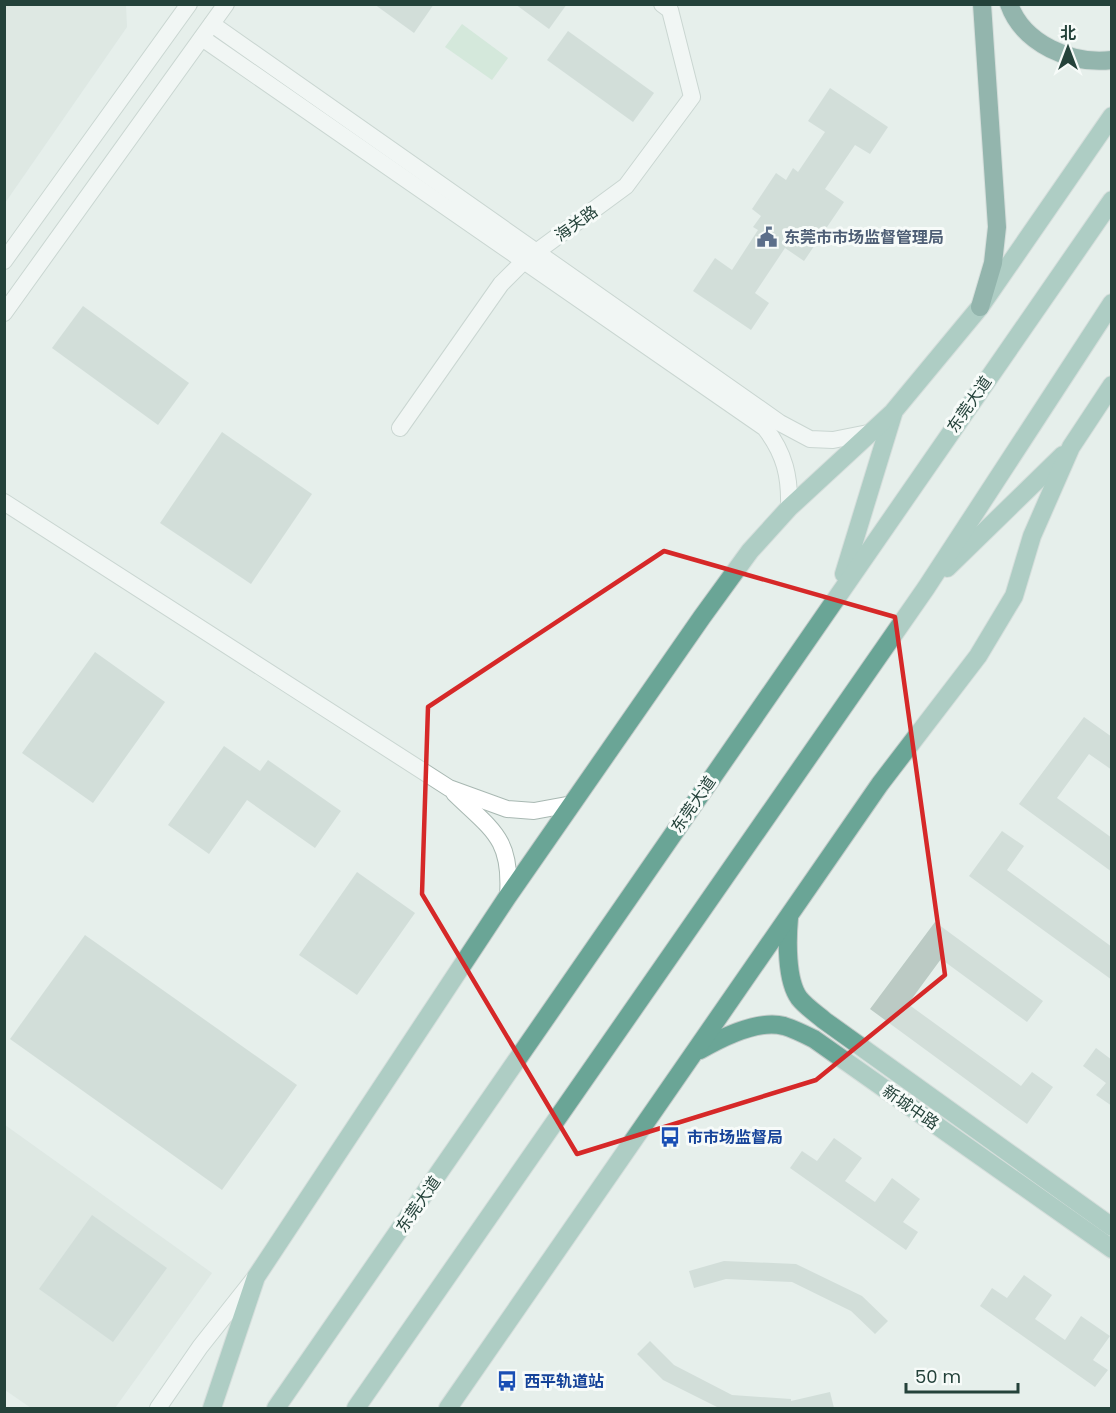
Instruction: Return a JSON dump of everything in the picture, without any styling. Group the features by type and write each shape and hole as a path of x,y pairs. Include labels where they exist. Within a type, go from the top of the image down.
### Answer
{"highway":[{"path":"980,307 993,263 997,227 982,4"},
{"path":"1009,4 1013,16 1050,50 1077,60 1112,60"}],"main road":[{"path":"212,1408 256,1276 508,896 572,804 750,550 789,508 893,412 980,307 1112,116"},
{"name":"东莞大道","path":"276,1408 839,591 1112,200"},
{"path":"356,1408 926,588 1112,303"},
{"path":"448,1408 880,783 978,656 1014,596 1032,536 1071,447 1112,385"},
{"path":"839,591 893,412"},
{"path":"926,588 1071,447"},
{"name":"新城中路","path":"789,915 787,942 790,968 798,997 825,1021 1112,1227"},
{"name":"新城中路","path":"695,1053 727,1035 750,1029 782,1025 814,1038 1112,1249"}],"street":[{"path":"4,313 226,4"},
{"name":"海关路","path":"400,428 501,284 530,256 626,186 692,98 670,10 662,4"},
{"path":"4,261 180,8"},
{"path":"212,24 765,428 778,444 785,460 790,483 789,508"},
{"path":"202,38 780,423 810,439 833,440 873,432"},
{"path":"4,502 449,788 495,833 507,854 510,872 508,896"},
{"path":"449,788 507,809 534,811 572,804"},
{"path":"158,1408 200,1347 256,1276"}],"highlighted area":[{"path":"664,551 895,617 945,975 816,1080 577,1154 422,894 428,707"}],"shaded area":[{"path":"5,4 126,5 127,27 5,203"},
{"path":"5,1125 212,1273 115,1408 31,1408 5,1390"}],"green space":[{"path":"462,24 508,58 492,80 445,47"}],"building":[{"path":"374,4 434,4 414,33"},
{"path":"515,4 567,4 549,29"},
{"path":"568,31 654,93 633,122 547,60"},
{"path":"830,88 888,127 870,154 855,145 825,189 844,202 804,261 785,248 755,293 769,303 751,330 693,291 715,258 732,270 758,230 753,227 761,216 752,209 776,173 786,180 793,168 798,172 825,132 808,121"},
{"path":"83,306 189,383 158,425 52,348"},
{"path":"222,432 312,494 251,584 160,523"},
{"path":"95,652 165,702 93,803 22,753"},
{"path":"1084,717 1112,737 1112,770 1089,754 1057,798 1112,838 1112,872 1019,804"},
{"path":"224,746 260,771 268,760 341,811 315,848 247,800 209,854 168,825"},
{"path":"1002,831 1024,846 1007,870 1112,947 1112,980 969,876"},
{"path":"357,872 415,913 357,995 299,955"},
{"path":"935,922 1043,1001 1027,1022 941,959 908,1004 1021,1086 1032,1072 1053,1087 1027,1124 870,1009"},
{"path":"85,935 297,1085 222,1190 10,1039"},
{"path":"1096,1048 1112,1060 1112,1106 1096,1095 1106,1083 1083,1066"},
{"path":"834,1138 862,1158 845,1181 875,1202 892,1178 920,1199 903,1222 918,1232 906,1250 790,1168 802,1151 817,1161"},
{"path":"92,1215 167,1268 113,1342 39,1289"},
{"path":"724,1261 796,1264 862,1296 888,1321 875,1334 851,1311 792,1282 726,1279 694,1288 689,1271"},
{"path":"1024,1275 1052,1295 1035,1319 1065,1340 1081,1316 1110,1336 1093,1360 1108,1370 1095,1387 980,1306 992,1288 1007,1298"},
{"path":"650,1341 674,1365 732,1395 791,1399 791,1401 830,1392 834,1408 719,1408 663,1380 637,1354"}],"place":[{"name":"东莞市市场监督管理局","path":"767,237"},
{"name":"市市场监督局","path":"670,1137"},
{"name":"西平轨道站","path":"507,1381"}]}
